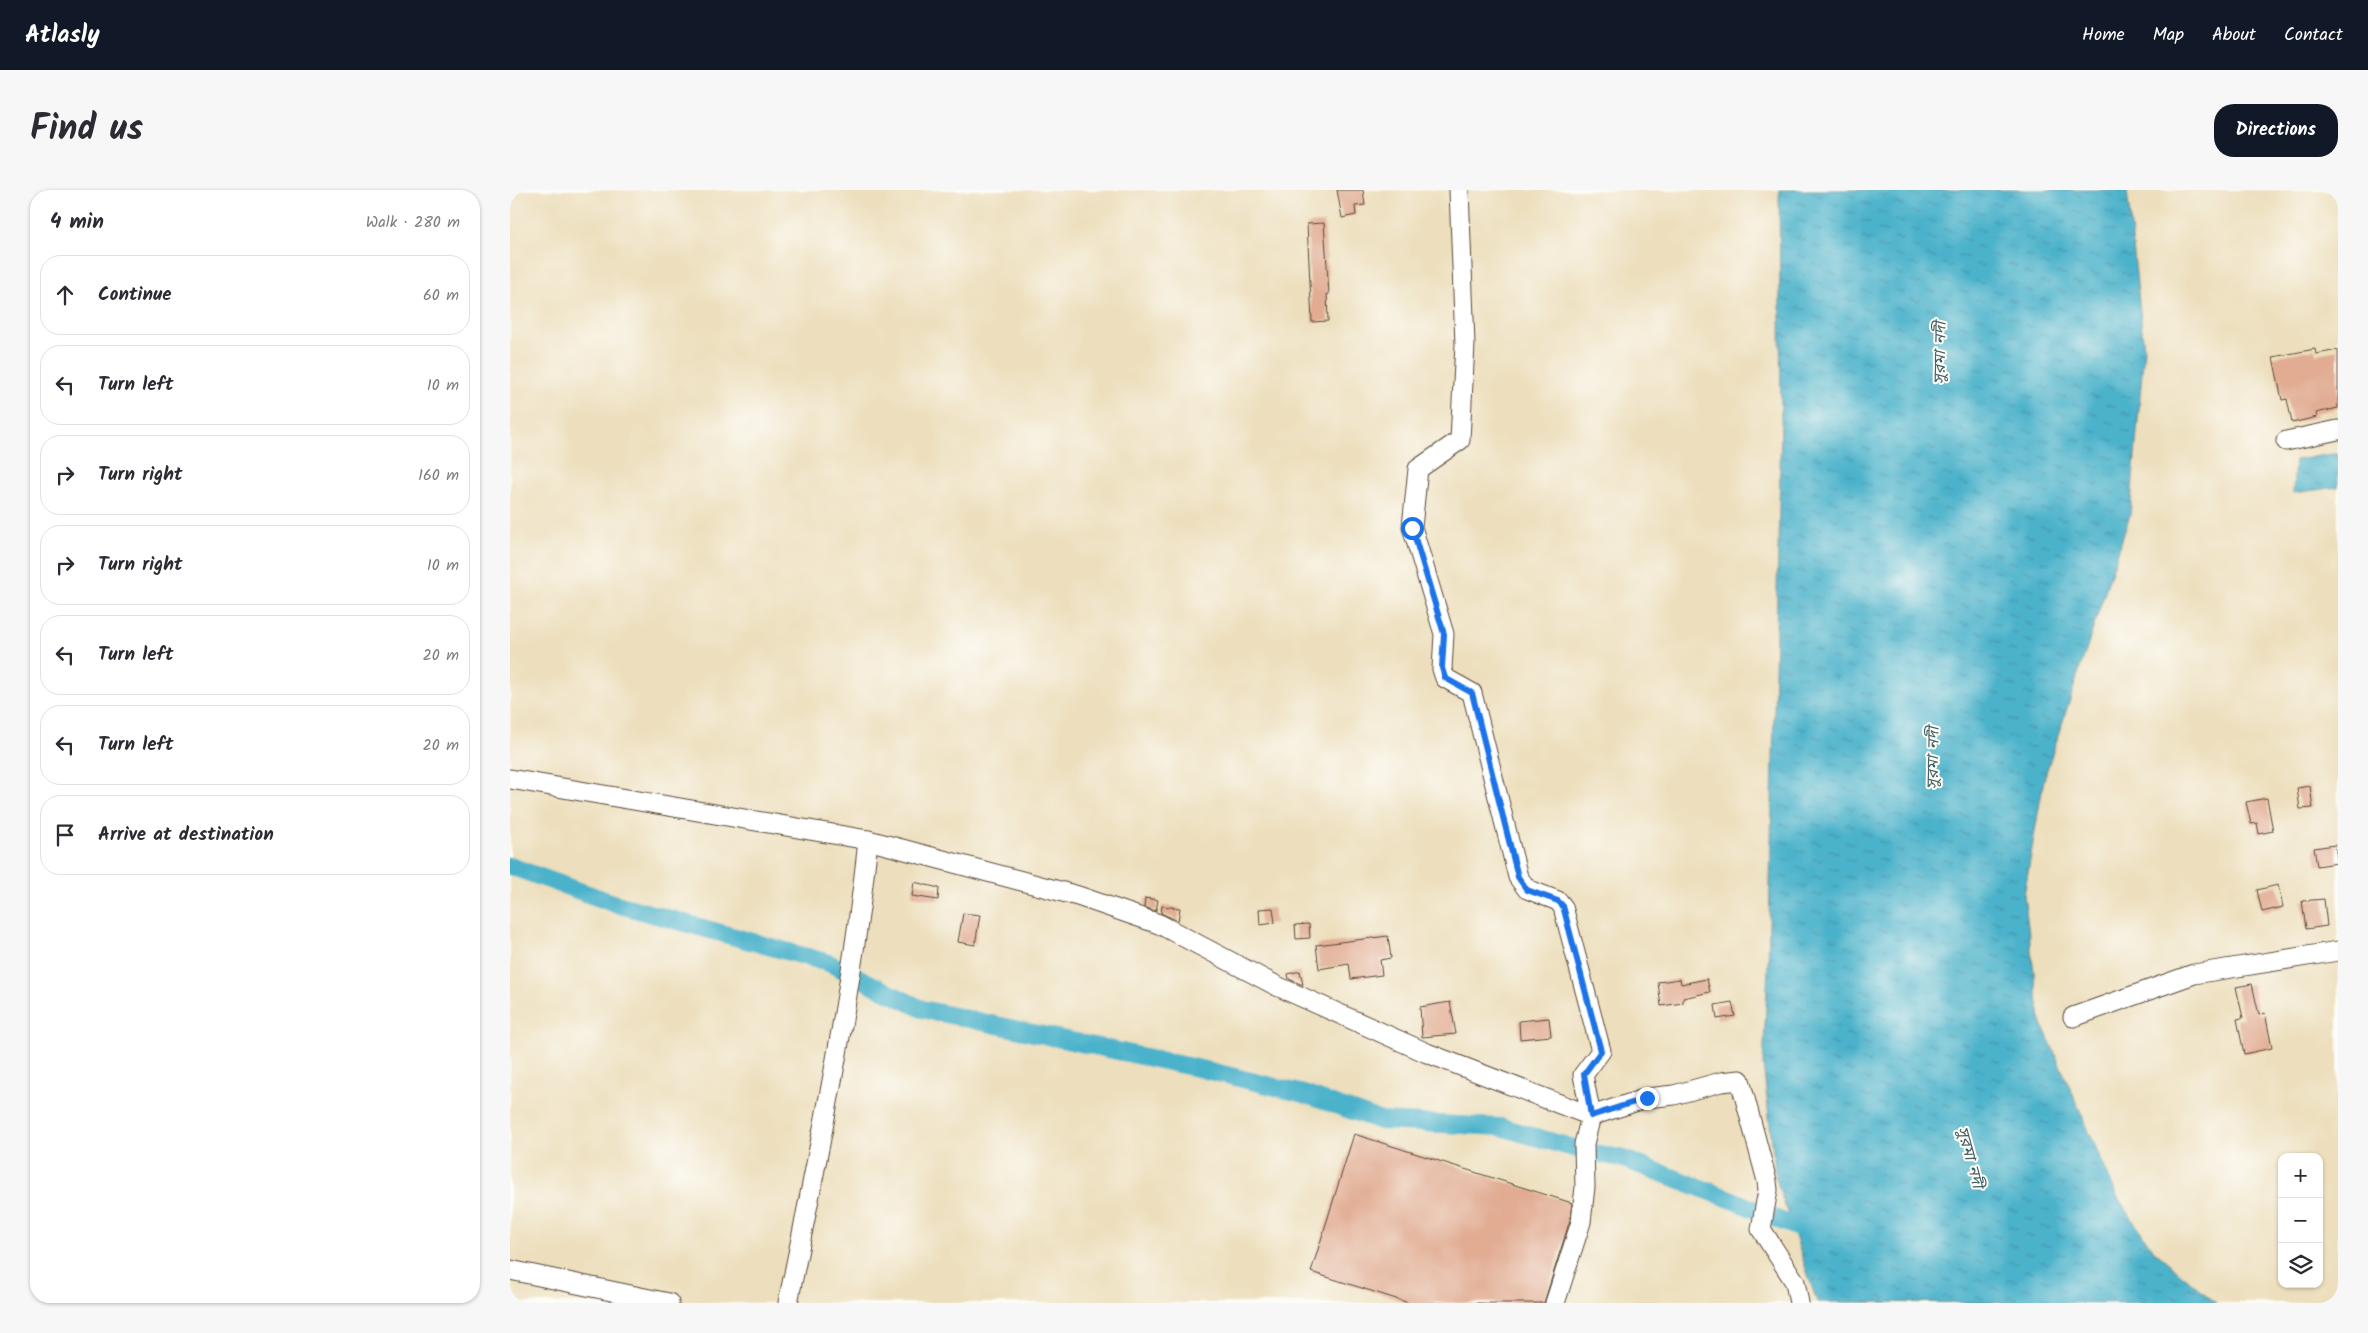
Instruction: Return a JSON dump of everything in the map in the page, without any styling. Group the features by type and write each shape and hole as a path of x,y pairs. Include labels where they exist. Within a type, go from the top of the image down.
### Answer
{"street":[{"path":"1459,190 1465,344 1460,440 1418,469 1412,528 1444,634 1442,668 1445,678 1472,693 1518,877 1527,890 1558,901 1563,906 1601,1051 1584,1074 1591,1116 1584,1144 1585,1188 1581,1222 1555,1303"},
{"path":"2286,441 2338,430"},
{"path":"510,779 868,840 1078,896 1159,924 1277,986 1427,1053 1591,1116 1647,1098 1674,1095 1721,1082 1740,1080 1768,1190 1761,1229 1795,1282 1799,1303"},
{"path":"788,1303 846,1008 859,929 868,840"},
{"path":"2073,1017 2194,974 2338,951"},
{"path":"510,1270 669,1303"}],"water":[{"name":"সুরমা নদী","path":"1779,190 2127,190 2144,349 2130,515 2044,779 2024,895 2040,1019 2117,1196 2153,1250 2216,1303 1817,1302 1776,1179 1763,1064 1768,968 1781,424"},
{"path":"2338,453 2338,487 2293,493 2295,460"}],"building":[{"path":"1337,190 1363,190 1365,205 1355,206 1356,215 1342,218"},
{"path":"1324,223 1329,294 1327,294 1328,321 1312,322 1307,224"},
{"path":"2315,349 2316,354 2338,350 2338,408 2316,413 2317,417 2292,423 2287,399 2282,400 2273,357"},
{"path":"2310,786 2313,808 2300,809 2297,788"},
{"path":"2267,798 2273,831 2259,834 2257,823 2251,824 2246,802"},
{"path":"2335,845 2338,863 2317,866 2314,848"},
{"path":"914,882 939,888 938,900 912,896"},
{"path":"2278,885 2283,907 2262,912 2257,890"},
{"path":"1145,898 1158,900 1156,911 1144,907"},
{"path":"2324,899 2327,926 2306,929 2302,901"},
{"path":"1162,906 1180,908 1178,921 1161,913"},
{"path":"1273,908 1275,923 1260,925 1259,909"},
{"path":"963,913 980,915 975,945 958,942"},
{"path":"1309,924 1310,938 1296,939 1295,925"},
{"path":"1388,936 1391,958 1380,960 1382,975 1351,979 1349,964 1319,969 1316,945"},
{"path":"1300,971 1303,985 1289,979 1288,974"},
{"path":"1680,979 1681,984 1707,979 1710,992 1683,998 1683,1003 1661,1006 1658,982"},
{"path":"2252,984 2259,1015 2265,1013 2272,1048 2244,1054 2237,1019 2243,1018 2236,987"},
{"path":"1450,1002 1456,1034 1422,1037 1420,1007"},
{"path":"1732,1002 1735,1016 1717,1019 1715,1005"},
{"path":"1549,1018 1551,1036 1520,1039 1519,1021"},
{"path":"1354,1134 1572,1203 1570,1220 1544,1303 1409,1303 1311,1272"}],"waterway":[{"path":"510,866 613,903 829,963 922,1009 1206,1070 1304,1094 1381,1121 1501,1127 1584,1151 1621,1158 1730,1199 1814,1235"}],"route":[{"path":"1412,528 1444,634 1442,668 1445,678 1465,687 1472,693 1513,864 1518,877 1527,890 1558,901 1563,906 1601,1051 1584,1074 1591,1116 1647,1098"}]}
